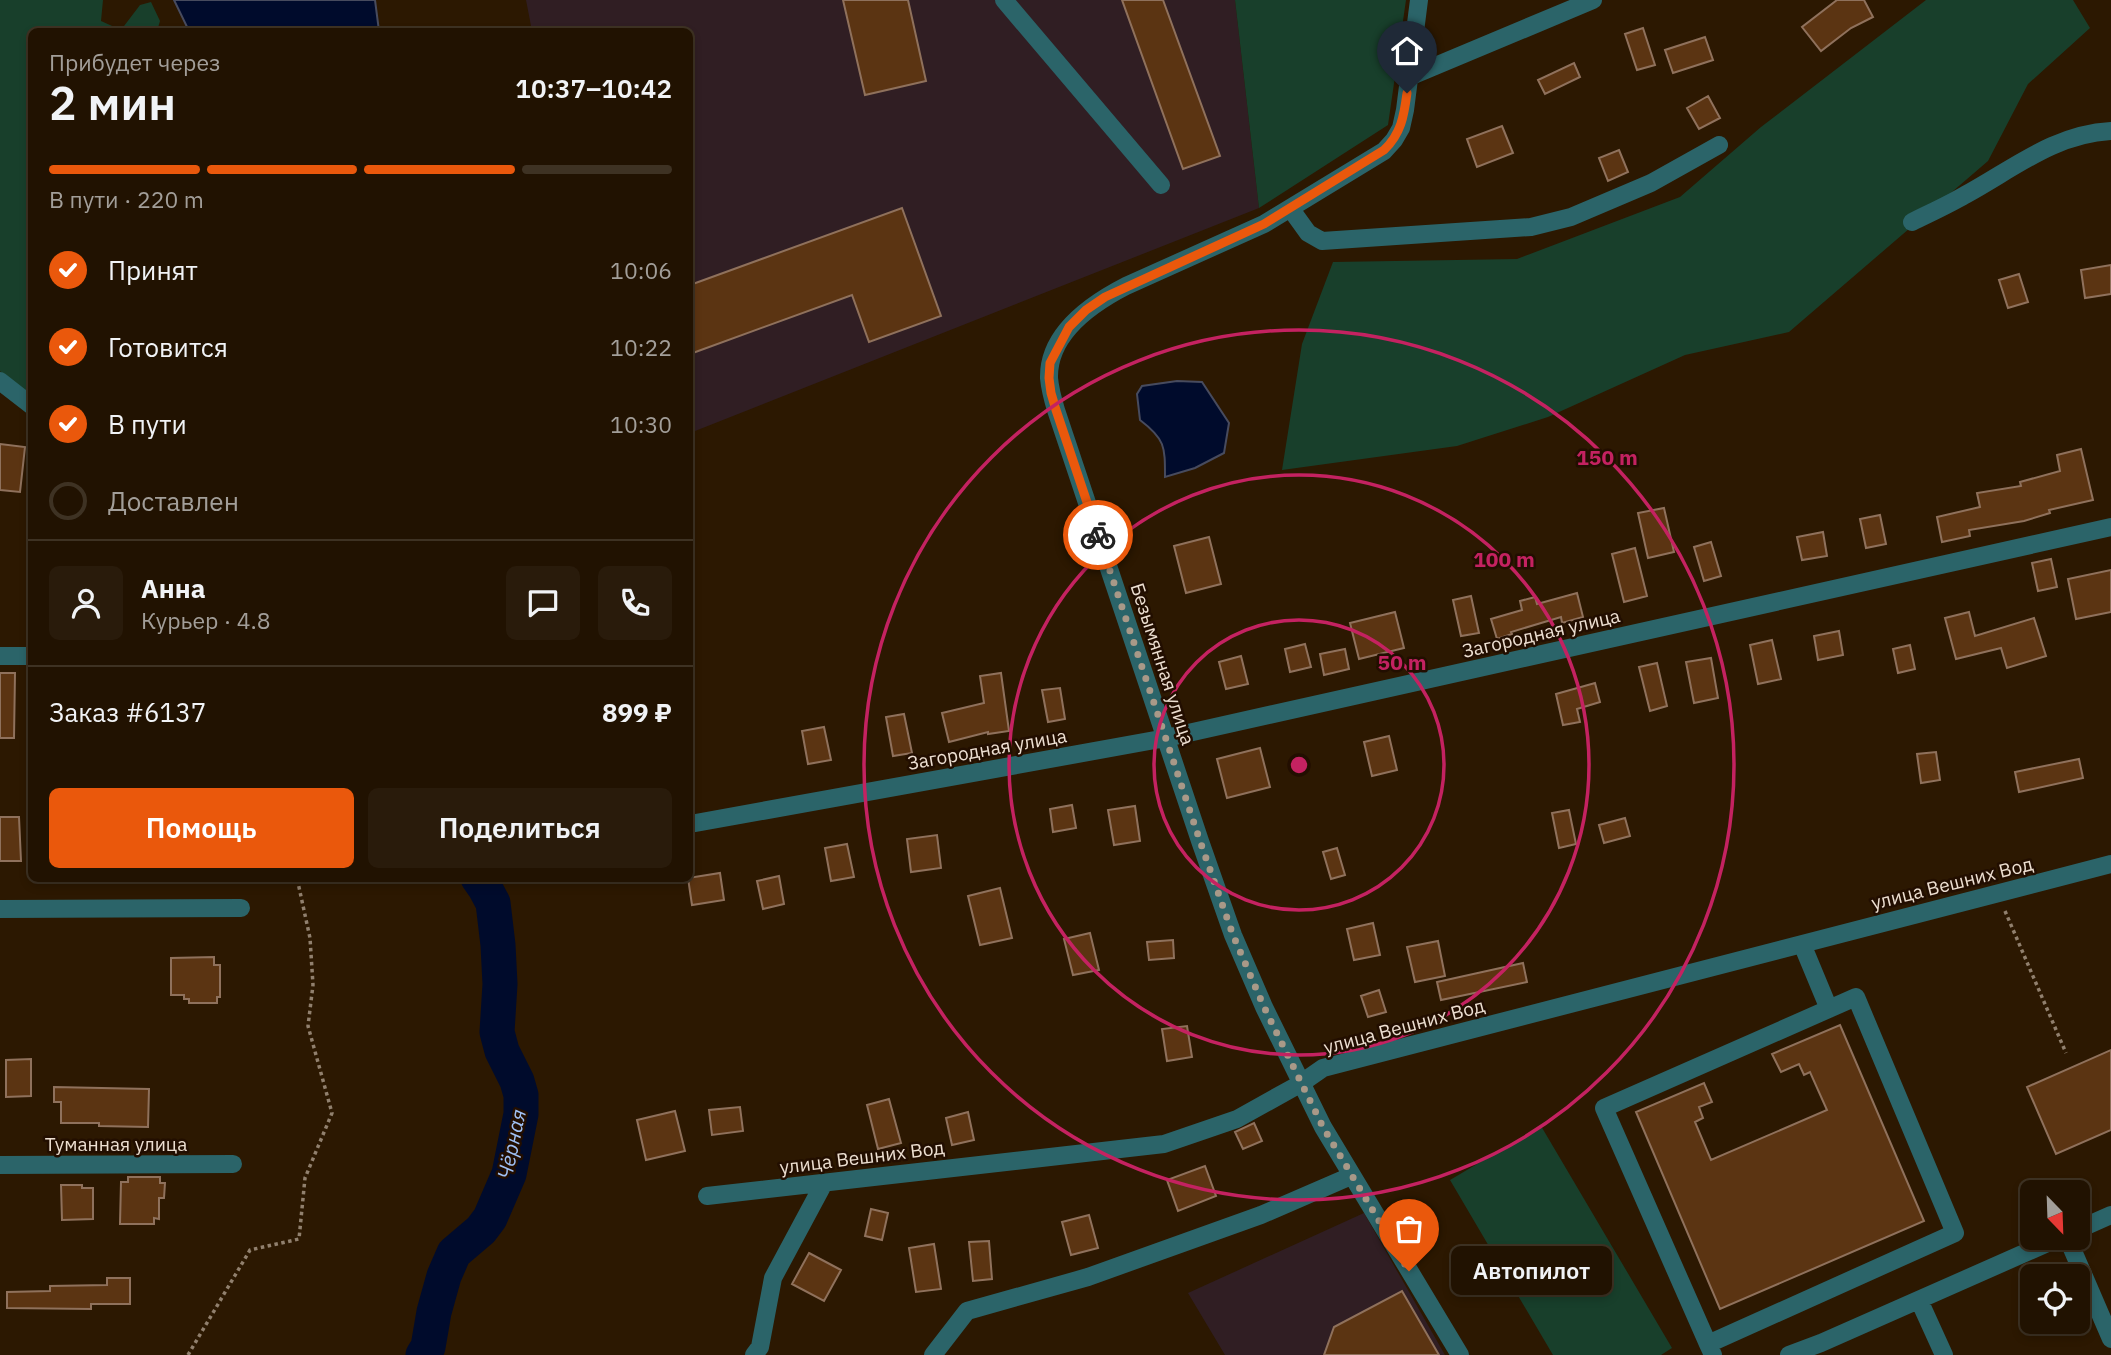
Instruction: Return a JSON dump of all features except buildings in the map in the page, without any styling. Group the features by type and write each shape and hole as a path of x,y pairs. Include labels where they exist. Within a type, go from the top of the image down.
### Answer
{"street":[{"path":"1004,0 1161,185"},
{"name":"Безымянная улица","path":"1419,0 1401,128 1394,141 1384,150 1264,224 1105,297 1086,310 1069,327 1050,363 1049,378 1054,402 1233,935 1300,1084 1351,1176 1460,1355"},
{"path":"1409,77 1593,0"},
{"path":"1912,222 1966,195 2057,142 2077,135 2111,131"},
{"path":"1290,208 1308,233 1322,241 1531,227 1571,217 1651,183 1719,145"},
{"path":"0,381 28,403"},
{"name":"Загородная улица","path":"693,823 1166,738 2111,527"},
{"path":"0,656 28,656"},
{"name":"улица Вешних Вод","path":"707,1196 1164,1144 1237,1119 1323,1068 2111,864"},
{"path":"0,909 241,908"},
{"path":"1802,944 1829,1009"},
{"path":"1856,997 1955,1233 1710,1350 1604,1108 1856,997"},
{"name":"Туманная улица","path":"0,1166 233,1164"},
{"path":"933,1355 967,1311 1088,1277 1261,1215 1351,1176"},
{"path":"754,1355 760,1347 773,1278 824,1183"},
{"path":"2090,1224 2111,1215"},
{"path":"1789,1355 1814,1351 2032,1250"},
{"path":"2073,1250 2111,1339"},
{"path":"1919,1300 1944,1355"}],"path":[{"path":"188,1355 250,1250 299,1239 305,1178 332,1113 308,1026 313,985 310,938 298,882"},
{"path":"2003,905 2066,1053"}],"shaded area":[{"path":"526,0 1235,0 1259,208 693,432 693,28 531,28"},
{"path":"1364,1213 1445,1355 1225,1355 1188,1293"}],"green space":[{"path":"0,0 103,0 101,21 117,28 28,28 28,400 19,394 0,371"},
{"path":"1235,0 1406,0 1388,125 1259,208"},
{"path":"1926,0 2073,0 2090,28 2028,84 1988,161 1789,332 1685,355 1548,417 1457,446 1282,470 1302,344 1333,262 1517,259 1680,197 1761,127"},
{"path":"151,2 160,21 158,28 123,28 140,5"},
{"path":"1541,1126 1672,1348 1661,1355 1553,1355 1450,1180"}],"water":[{"path":"174,0 375,0 379,28 188,28"},
{"path":"1177,381 1202,382 1229,423 1224,453 1195,468 1165,477 1162,444 1140,420 1137,394 1142,386"}],"waterway":[{"name":"Чёрная","path":"423,1355 428,1347 444,1276 454,1253 481,1230 490,1218 509,1174 521,1114 521,1095 517,1081 502,1051 497,1032 500,984 498,945 493,903 481,882"}],"way so far":[{"path":"1098,535 1233,935 1300,1084 1351,1176 1409,1271"}],"place":[{"name":"Автопилот","path":"1409,1271"}],"route":[{"path":"1098,535 1051,393 1050,363 1069,327 1086,310 1105,297 1264,224 1384,150 1394,141 1401,128 1407,93"}]}
